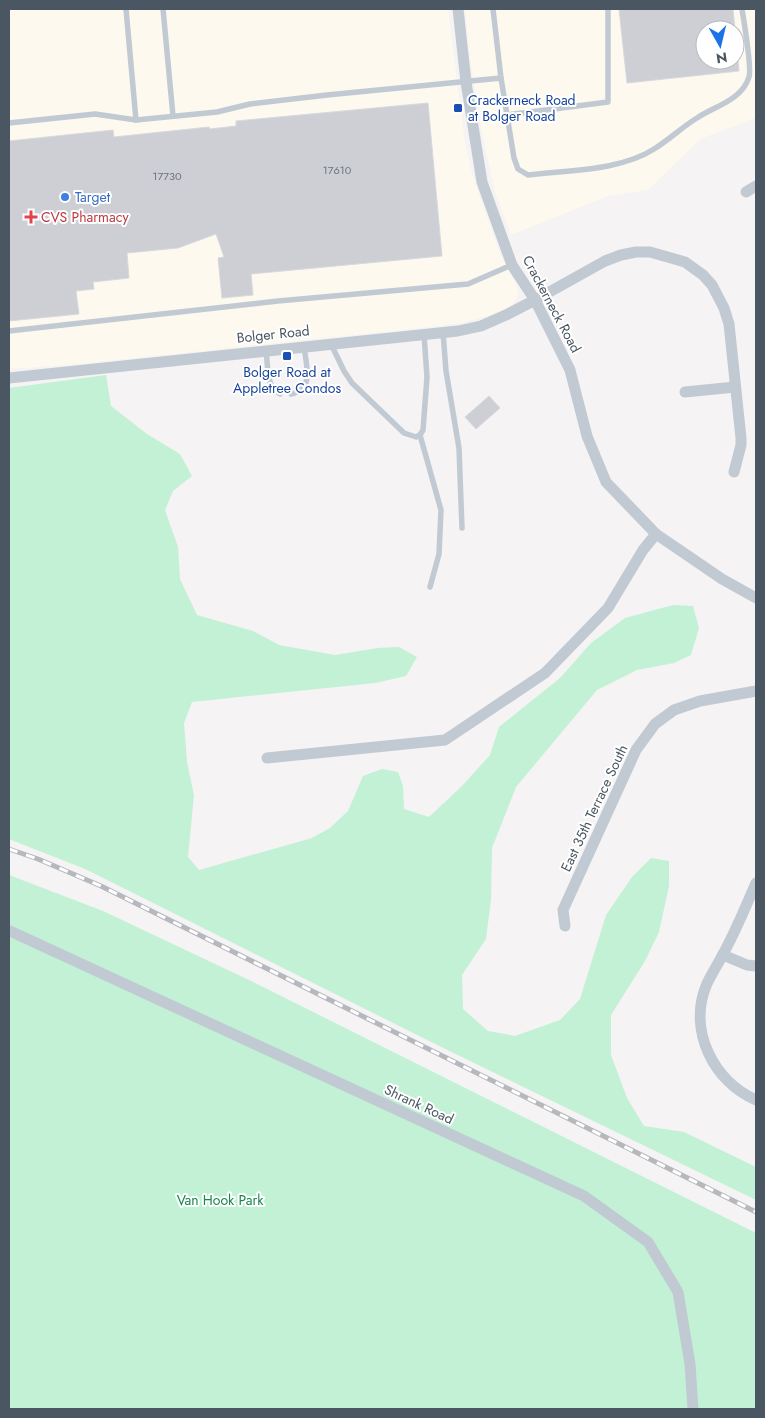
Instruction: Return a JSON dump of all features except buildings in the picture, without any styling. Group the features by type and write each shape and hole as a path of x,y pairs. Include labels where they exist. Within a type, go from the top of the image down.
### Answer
{"street":[{"name":"Crackerneck Road","path":"458,9 466,82 482,182 512,265 535,300 570,370 587,436 606,482 656,534 722,579 756,598"},
{"path":"746,192 756,186"},
{"name":"Bolger Road","path":"9,378 443,332 481,326 535,300 605,260 621,255 650,252 685,262 712,285 724,308 729,324 741,438 734,472"},
{"path":"685,392 735,388"},
{"path":"267,758 445,740 545,673 608,608 643,550 656,534"},
{"name":"East 35th Terrace South","path":"565,926 564,910 568,901 636,750 655,724 674,710 700,701 756,691"},
{"path":"756,883 723,955 706,986 701,1005 701,1029 708,1056 721,1076 742,1094 756,1100"},
{"name":"Shrank Road","path":"10,931 584,1196 648,1242 678,1292 690,1364 693,1409"},
{"path":"723,955 747,965 756,966"}],"lane":[{"path":"126,9 136,120"},
{"path":"163,9 173,116"},
{"path":"493,9 501,78 514,158 518,169 528,175 608,165 632,160 654,149 696,118 730,100 745,87 750,74 742,9"},
{"path":"507,115 608,102 608,9"},
{"path":"9,123 95,114 136,120 217,112 268,101 501,78"},
{"path":"9,330 278,301 468,284 512,265"},
{"path":"443,332 446,371 459,448 462,528"},
{"path":"331,344 352,383 404,432 416,437 423,430 427,377 424,334"},
{"path":"291,394 300,392 305,388 307,379 304,346"},
{"path":"266,350 271,386 275,392 280,394"},
{"path":"420,435 441,510 442,523 439,554 430,588"}],"shaded area":[{"path":"9,9 448,9 465,143 472,174 499,251 518,288 517,298 507,308 487,316 440,326 69,365 9,369"},
{"path":"465,9 756,9 756,118 700,139 648,190 608,196 511,235 495,192 482,133 470,59"}],"green space":[{"path":"106,375 111,406 147,434 180,454 192,476 173,491 165,510 178,547 180,579 197,615 253,631 279,645 335,655 378,648 399,647 417,657 406,676 375,683 192,702 184,723 187,762 194,795 188,857 199,870 312,838 330,828 348,811 363,776 382,769 398,772 403,786 404,809 429,817 462,786 490,755 499,727 560,678 591,643 625,618 673,605 693,606 699,628 691,655 674,663 637,670 597,690 516,787 492,848 491,899 486,939 462,975 463,1009 488,1031 515,1036 560,1020 580,999 606,915 632,877 651,858 669,861 669,886 659,932 645,961 611,1015 611,1055 627,1098 644,1126 684,1132 756,1167 756,1200 429,1041 85,869 9,839 9,388"},
{"name":"Van Hook Park","path":"9,875 103,911 249,980 756,1233 756,1409 9,1409"}],"railway":[{"path":"9,849 38,859 101,886 756,1212"}],"place":[{"name":"Crackerneck Road at Bolger Road","path":"458,108"},
{"name":"Target","path":"65,197"},
{"name":"CVS Pharmacy","path":"31,217"},
{"name":"Bolger Road at Appletree Condos","path":"287,356"}]}
